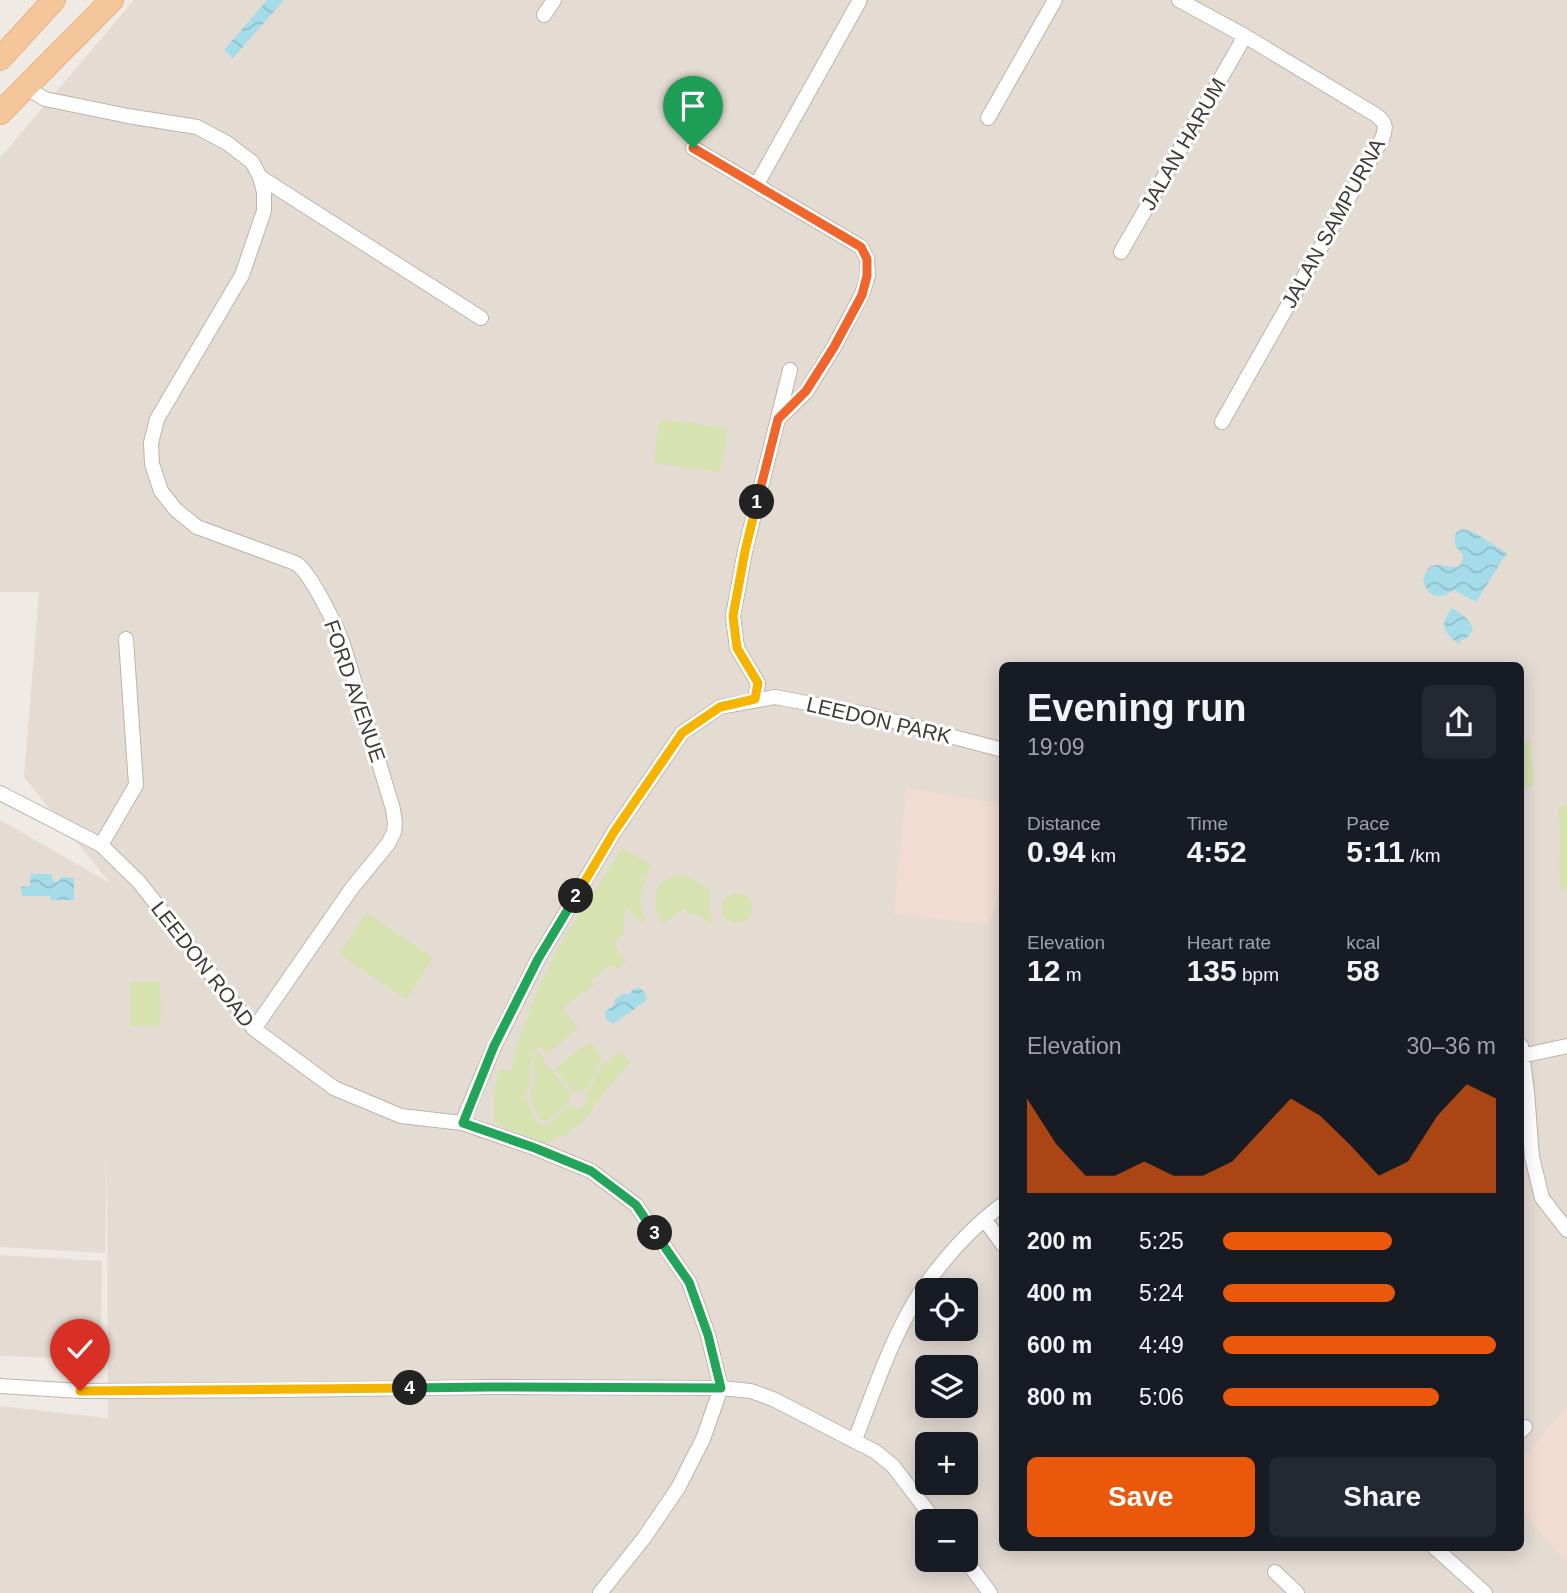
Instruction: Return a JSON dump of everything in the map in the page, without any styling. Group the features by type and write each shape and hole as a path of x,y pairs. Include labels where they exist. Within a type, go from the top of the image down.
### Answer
{"main road":[{"path":"0,59 54,0"},
{"path":"0,113 112,0"}],"street":[{"path":"544,15 554,0"},
{"path":"757,184 860,0"},
{"path":"988,118 1055,0"},
{"name":"JALAN SAMPURNA","path":"1179,0 1245,36 1376,115 1383,120 1385,132 1222,422"},
{"name":"JALAN HARUM","path":"1121,252 1245,36"},
{"path":"25,87 45,99 197,127 227,143 252,162 261,177 481,318"},
{"path":"693,148 861,247 867,259 867,276 862,295 834,347 806,391 778,419"},
{"name":"FORD AVENUE","path":"254,1029 352,888 388,844 395,823 343,644 335,624 307,576 298,565 287,560 197,527 176,510 160,491 152,464 151,443 157,419 242,275 264,211 261,177"},
{"path":"755,699 758,683 737,648 733,616 745,551 790,370"},
{"path":"101,845 136,785 126,639"},
{"name":"LEEDON PARK","path":"463,1123 494,1046 538,959 621,821 682,733 720,707 775,697 870,715 999,749"},
{"name":"LEEDON ROAD","path":"0,793 101,845 139,882 254,1029 334,1088 401,1116 463,1123 535,1148 591,1171 636,1205 689,1282 708,1335 721,1388"},
{"path":"1524,1053 1567,1046"},
{"path":"1524,1074 1532,1157 1542,1198 1567,1230"},
{"path":"855,1440 900,1330 923,1289 951,1251 999,1208"},
{"path":"985,1220 999,1239"},
{"path":"0,1387 80,1391 489,1387 721,1388 751,1391 773,1399 876,1452 893,1466 926,1509"},
{"path":"600,1593 644,1538 678,1488 703,1439 721,1388"},
{"path":"1438,1551 1485,1593"},
{"path":"975,1572 990,1593"},
{"path":"1275,1572 1297,1593"}],"shaded area":[{"path":"134,0 1567,0 1567,1593 0,1593 0,1406 108,1418 107,1148 105,1253 0,1247 0,820 110,883 24,777 39,592 0,592 0,158"},
{"path":"906,788 999,803 999,891 989,925 894,914"},
{"path":"0,1255 102,1261 101,1359 0,1356"},
{"path":"1567,1407 1567,1558 1564,1561 1524,1513 1524,1457"}],"green space":[{"path":"660,419 727,428 721,472 654,463"},
{"path":"1530,740 1534,785 1524,789 1524,743"},
{"path":"1567,804 1567,889 1560,888 1558,808"},
{"path":"622,848 651,865 641,898 645,920 641,923 627,907 624,934 614,943 626,961 615,970 611,965 591,980 594,985 562,1007 578,1029 547,1053 540,1047 534,1051 530,1067 531,1078 525,1098 538,1124 547,1126 571,1104 578,1110 589,1101 584,1094 591,1087 604,1059 608,1064 620,1051 630,1063 588,1116 568,1134 543,1144 494,1122 494,1092 499,1069 511,1071 520,1036 558,947"},
{"path":"677,875 688,876 709,890 709,910 713,922 709,925 701,916 690,915 685,908 663,924 656,909 655,895 662,883"},
{"path":"737,893 748,897 752,908 748,919 737,923 726,919 722,908 726,897"},
{"path":"366,913 433,958 406,999 339,954"},
{"path":"130,981 160,982 161,1026 130,1026"},
{"path":"590,1042 601,1057 589,1087 574,1093 555,1068"},
{"path":"538,1051 545,1059 543,1062 551,1068 571,1095 570,1101 546,1121 540,1120 530,1098 535,1079 534,1059"}],"water":[{"path":"267,0 284,0 233,58 224,50"},
{"path":"1462,529 1472,531 1507,553 1476,602 1454,590 1435,596 1428,591 1423,580 1427,570 1433,565 1459,566 1463,554 1456,547 1455,539 1456,533"},
{"path":"1452,608 1467,619 1473,630 1467,638 1460,641 1460,645 1450,637 1444,625"},
{"path":"31,874 52,874 52,879 56,882 61,877 74,878 74,900 51,900 50,896 22,896 21,887 30,886"},
{"path":"637,987 644,991 647,1000 613,1024 606,1019 605,1012 615,1004 614,1000"}],"route":[{"path":"80,1391 721,1388 708,1335 689,1282 636,1205 591,1171 463,1123 494,1046 538,959 614,832 682,733 720,707 755,699 758,683 737,648 733,616 745,551 778,419 806,391 834,347 862,295 867,276 867,259 861,247 693,148"}]}
